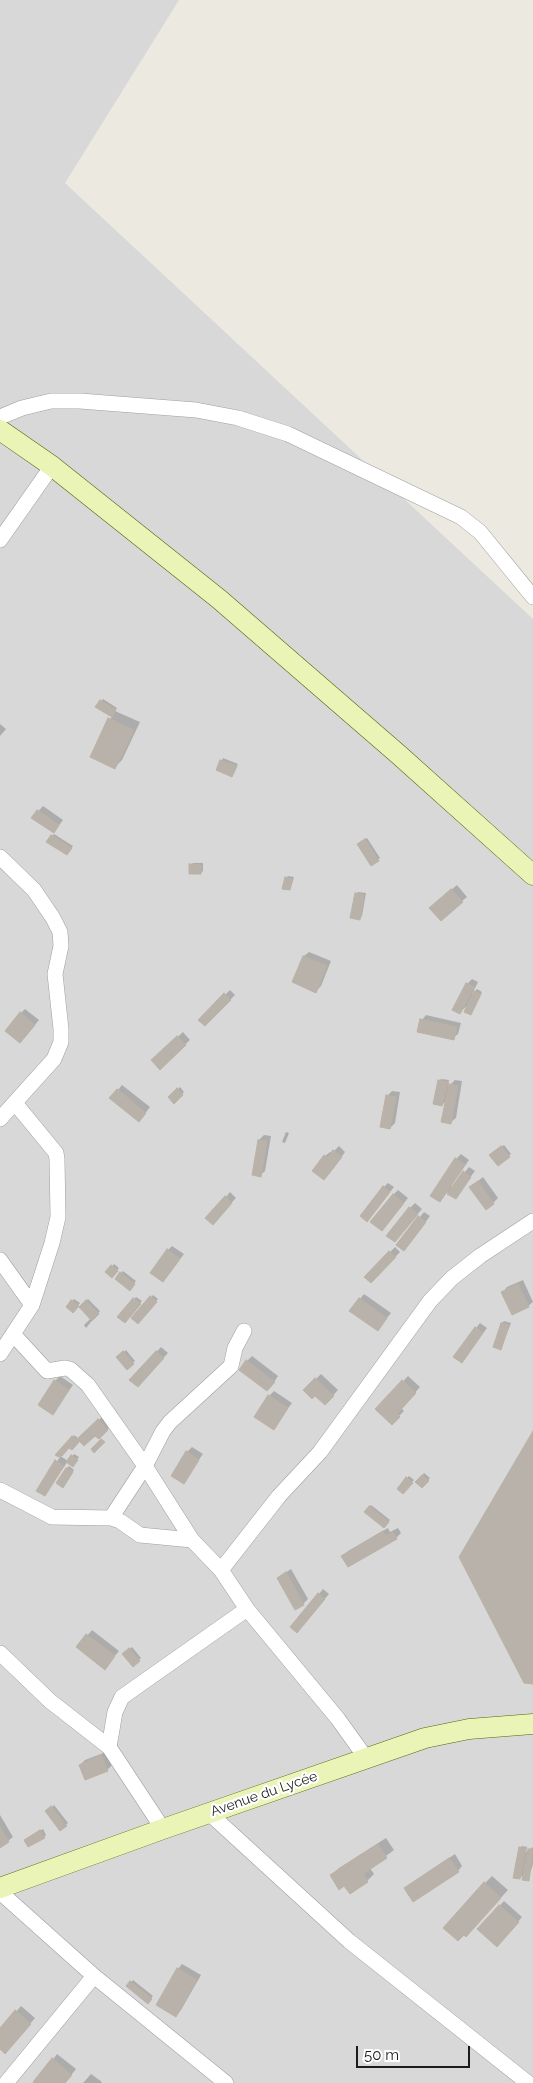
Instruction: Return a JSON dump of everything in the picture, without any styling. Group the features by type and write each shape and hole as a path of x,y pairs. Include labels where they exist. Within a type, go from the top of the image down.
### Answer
{"main road":[{"path":"0,430 52,466 219,599 398,754 533,875"},
{"name":"Avenue du Lycée","path":"0,1888 425,1738 469,1729 533,1724"}],"street":[{"path":"0,417 22,408 51,401 80,401 196,410 238,418 288,434 461,516 480,532 533,597"},
{"path":"0,540 52,466"},
{"path":"0,857 34,890 60,932 61,946 55,974 61,1029 59,1050 54,1059 0,1119"},
{"path":"0,1354 32,1305 56,1230 58,1217 57,1159 53,1149 15,1102"},
{"path":"221,1570 280,1496 320,1452 430,1301 452,1278 480,1256 533,1221"},
{"path":"0,1260 32,1305"},
{"path":"111,1518 145,1466 163,1431 170,1422 231,1366 244,1330"},
{"path":"13,1334 47,1371 65,1368 74,1371 88,1384 145,1466 192,1540 221,1570 246,1609 338,1719 366,1758"},
{"path":"0,1490 52,1517 111,1518 120,1521 140,1535 192,1540"},
{"path":"109,1747 115,1712 122,1698 246,1609"},
{"path":"0,1653 50,1701 109,1747 163,1829"},
{"path":"209,1813 349,1941 528,2083"},
{"path":"0,1892 94,1976 226,2083"},
{"path":"6,2083 94,1976"}],"shaded area":[{"path":"0,0 179,0 65,183 533,619 533,2083 0,2083"}],"building":[{"path":"100,700 116,710 112,717 95,707"},
{"path":"108,718 134,730 115,769 90,757"},
{"path":"220,760 237,766 232,777 216,770"},
{"path":"37,810 59,825 54,833 31,818"},
{"path":"51,835 72,848 67,855 46,842"},
{"path":"365,839 379,861 371,866 357,844"},
{"path":"189,864 201,865 201,874 189,874"},
{"path":"285,877 293,879 290,890 282,889"},
{"path":"451,889 463,902 441,921 429,908"},
{"path":"355,893 364,895 360,920 350,918"},
{"path":"303,956 327,966 316,993 292,982"},
{"path":"466,983 474,987 460,1014 452,1010"},
{"path":"474,991 481,994 471,1015 464,1012"},
{"path":"224,993 231,1000 205,1026 198,1020"},
{"path":"20,1012 35,1025 20,1043 5,1031"},
{"path":"420,1019 457,1027 454,1040 417,1032"},
{"path":"177,1036 186,1045 160,1070 151,1060"},
{"path":"438,1080 448,1082 442,1106 433,1104"},
{"path":"449,1084 458,1086 451,1124 441,1122"},
{"path":"177,1088 183,1095 174,1104 168,1097"},
{"path":"117,1089 146,1113 139,1122 109,1098"},
{"path":"386,1095 396,1097 390,1129 380,1127"},
{"path":"258,1140 267,1141 261,1177 252,1175"},
{"path":"501,1146 510,1157 498,1166 489,1155"},
{"path":"333,1150 342,1157 324,1180 312,1171 324,1155 327,1158"},
{"path":"455,1158 465,1165 440,1202 430,1196"},
{"path":"463,1171 471,1177 456,1199 447,1194"},
{"path":"478,1181 494,1204 486,1210 469,1187"},
{"path":"383,1186 390,1192 367,1222 360,1216"},
{"path":"393,1194 404,1203 382,1231 370,1222"},
{"path":"225,1196 232,1203 213,1225 205,1218"},
{"path":"409,1207 418,1214 395,1242 386,1236"},
{"path":"418,1216 426,1222 404,1251 396,1245"},
{"path":"167,1249 180,1259 163,1282 150,1273"},
{"path":"389,1251 396,1257 371,1283 364,1277"},
{"path":"111,1265 118,1271 112,1278 105,1272"},
{"path":"120,1272 135,1284 130,1291 115,1279"},
{"path":"518,1284 529,1307 512,1315 501,1292"},
{"path":"150,1296 157,1302 138,1324 131,1318"},
{"path":"133,1298 141,1304 125,1323 117,1317"},
{"path":"359,1298 387,1318 378,1331 349,1311"},
{"path":"71,1300 79,1306 73,1313 66,1307"},
{"path":"86,1300 99,1314 92,1321 79,1307"},
{"path":"501,1323 509,1325 501,1350 493,1347"},
{"path":"475,1327 483,1333 462,1363 453,1357"},
{"path":"123,1351 134,1364 127,1370 116,1357"},
{"path":"156,1351 164,1358 138,1387 129,1380"},
{"path":"246,1360 275,1382 267,1391 239,1370"},
{"path":"315,1378 334,1396 325,1405 315,1396 312,1399 303,1390"},
{"path":"54,1380 69,1390 53,1415 38,1405"},
{"path":"402,1380 416,1393 397,1414 400,1417 392,1425 375,1409"},
{"path":"268,1395 288,1408 274,1430 254,1417"},
{"path":"98,1419 108,1430 99,1439 95,1436 84,1446 77,1439"},
{"path":"533,1431 533,1684 524,1683 459,1557"},
{"path":"72,1436 79,1442 72,1450 69,1448 59,1457 55,1455"},
{"path":"101,1439 105,1442 94,1453 91,1449"},
{"path":"186,1451 199,1460 184,1484 171,1476"},
{"path":"71,1455 78,1460 73,1467 66,1462"},
{"path":"55,1460 64,1466 45,1496 36,1491"},
{"path":"66,1468 73,1472 63,1488 56,1483"},
{"path":"422,1475 429,1481 422,1488 415,1482"},
{"path":"406,1477 413,1483 403,1494 397,1489"},
{"path":"369,1506 389,1522 384,1528 364,1512"},
{"path":"383,1531 385,1536 393,1532 397,1539 348,1567 341,1556"},
{"path":"286,1572 304,1605 295,1610 277,1578"},
{"path":"318,1593 325,1599 297,1633 290,1627"},
{"path":"86,1634 115,1656 105,1670 76,1647"},
{"path":"129,1648 140,1661 133,1667 122,1654"},
{"path":"101,1755 108,1771 85,1780 79,1765"},
{"path":"51,1806 67,1826 60,1831 45,1811"},
{"path":"0,1827 9,1842 0,1848"},
{"path":"40,1830 45,1838 28,1847 24,1840"},
{"path":"378,1844 387,1858 363,1874 368,1882 350,1894 344,1886 339,1890 330,1875"},
{"path":"519,1847 526,1848 520,1879 513,1878"},
{"path":"528,1849 533,1849 529,1881 522,1880"},
{"path":"449,1858 459,1872 413,1902 404,1888"},
{"path":"484,1882 501,1898 466,1937 464,1935 458,1941 443,1928"},
{"path":"499,1905 519,1922 497,1947 477,1929"},
{"path":"177,1968 197,1980 176,2017 156,2005"},
{"path":"130,1981 152,1999 148,2004 126,1986"},
{"path":"15,2010 31,2024 5,2054 0,2049 0,2028"},
{"path":"52,2058 72,2075 65,2083 34,2083 33,2082"}]}
